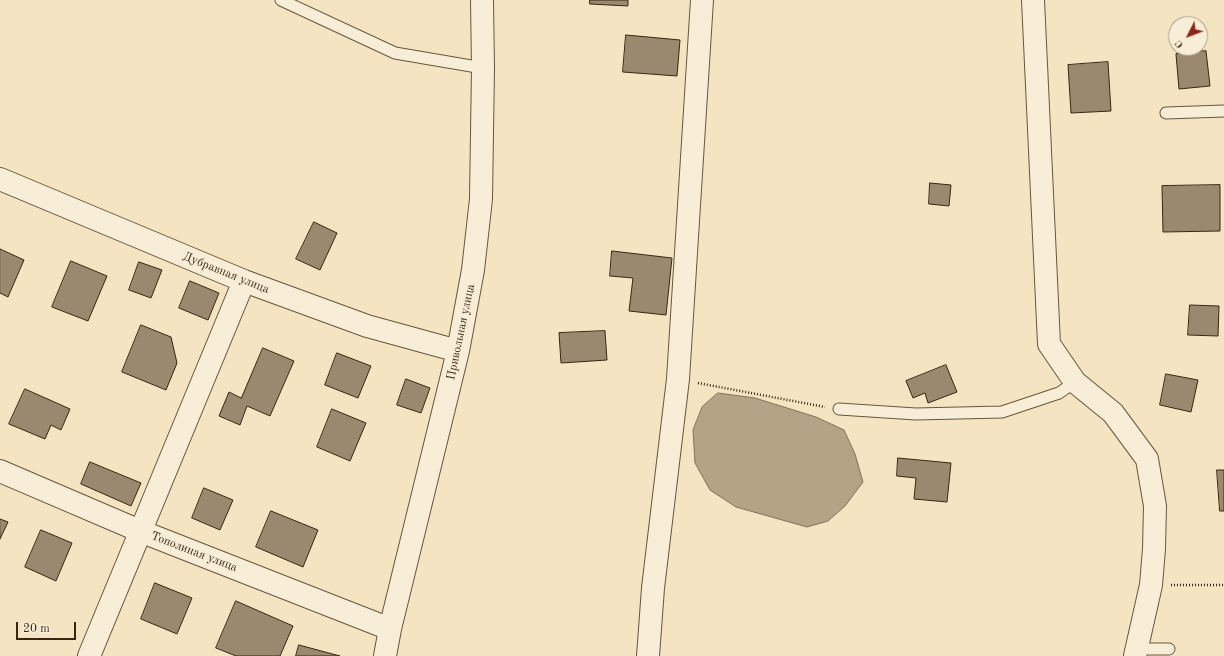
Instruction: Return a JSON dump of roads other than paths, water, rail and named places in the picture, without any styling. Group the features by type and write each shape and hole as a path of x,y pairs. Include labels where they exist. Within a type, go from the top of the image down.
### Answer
{"street":[{"name":"Привольная улица","path":"385,656 390,629 458,351 473,270 480,199 483,68 482,0"},
{"path":"648,656 653,588 678,379 702,0"},
{"path":"1033,0 1048,344 1075,382 1112,413 1147,459 1154,506 1154,549 1151,585 1137,652"},
{"name":"Дубравная улица","path":"0,179 244,281 367,326 458,351"},
{"path":"89,656 244,281"},
{"name":"Тополиная улица","path":"0,471 140,531 390,629"}],"lane":[{"path":"281,0 394,53 483,68"},
{"path":"1166,113 1224,111"},
{"path":"839,409 916,414 1002,412 1058,393 1075,382"},
{"path":"1137,652 1169,649"}]}
